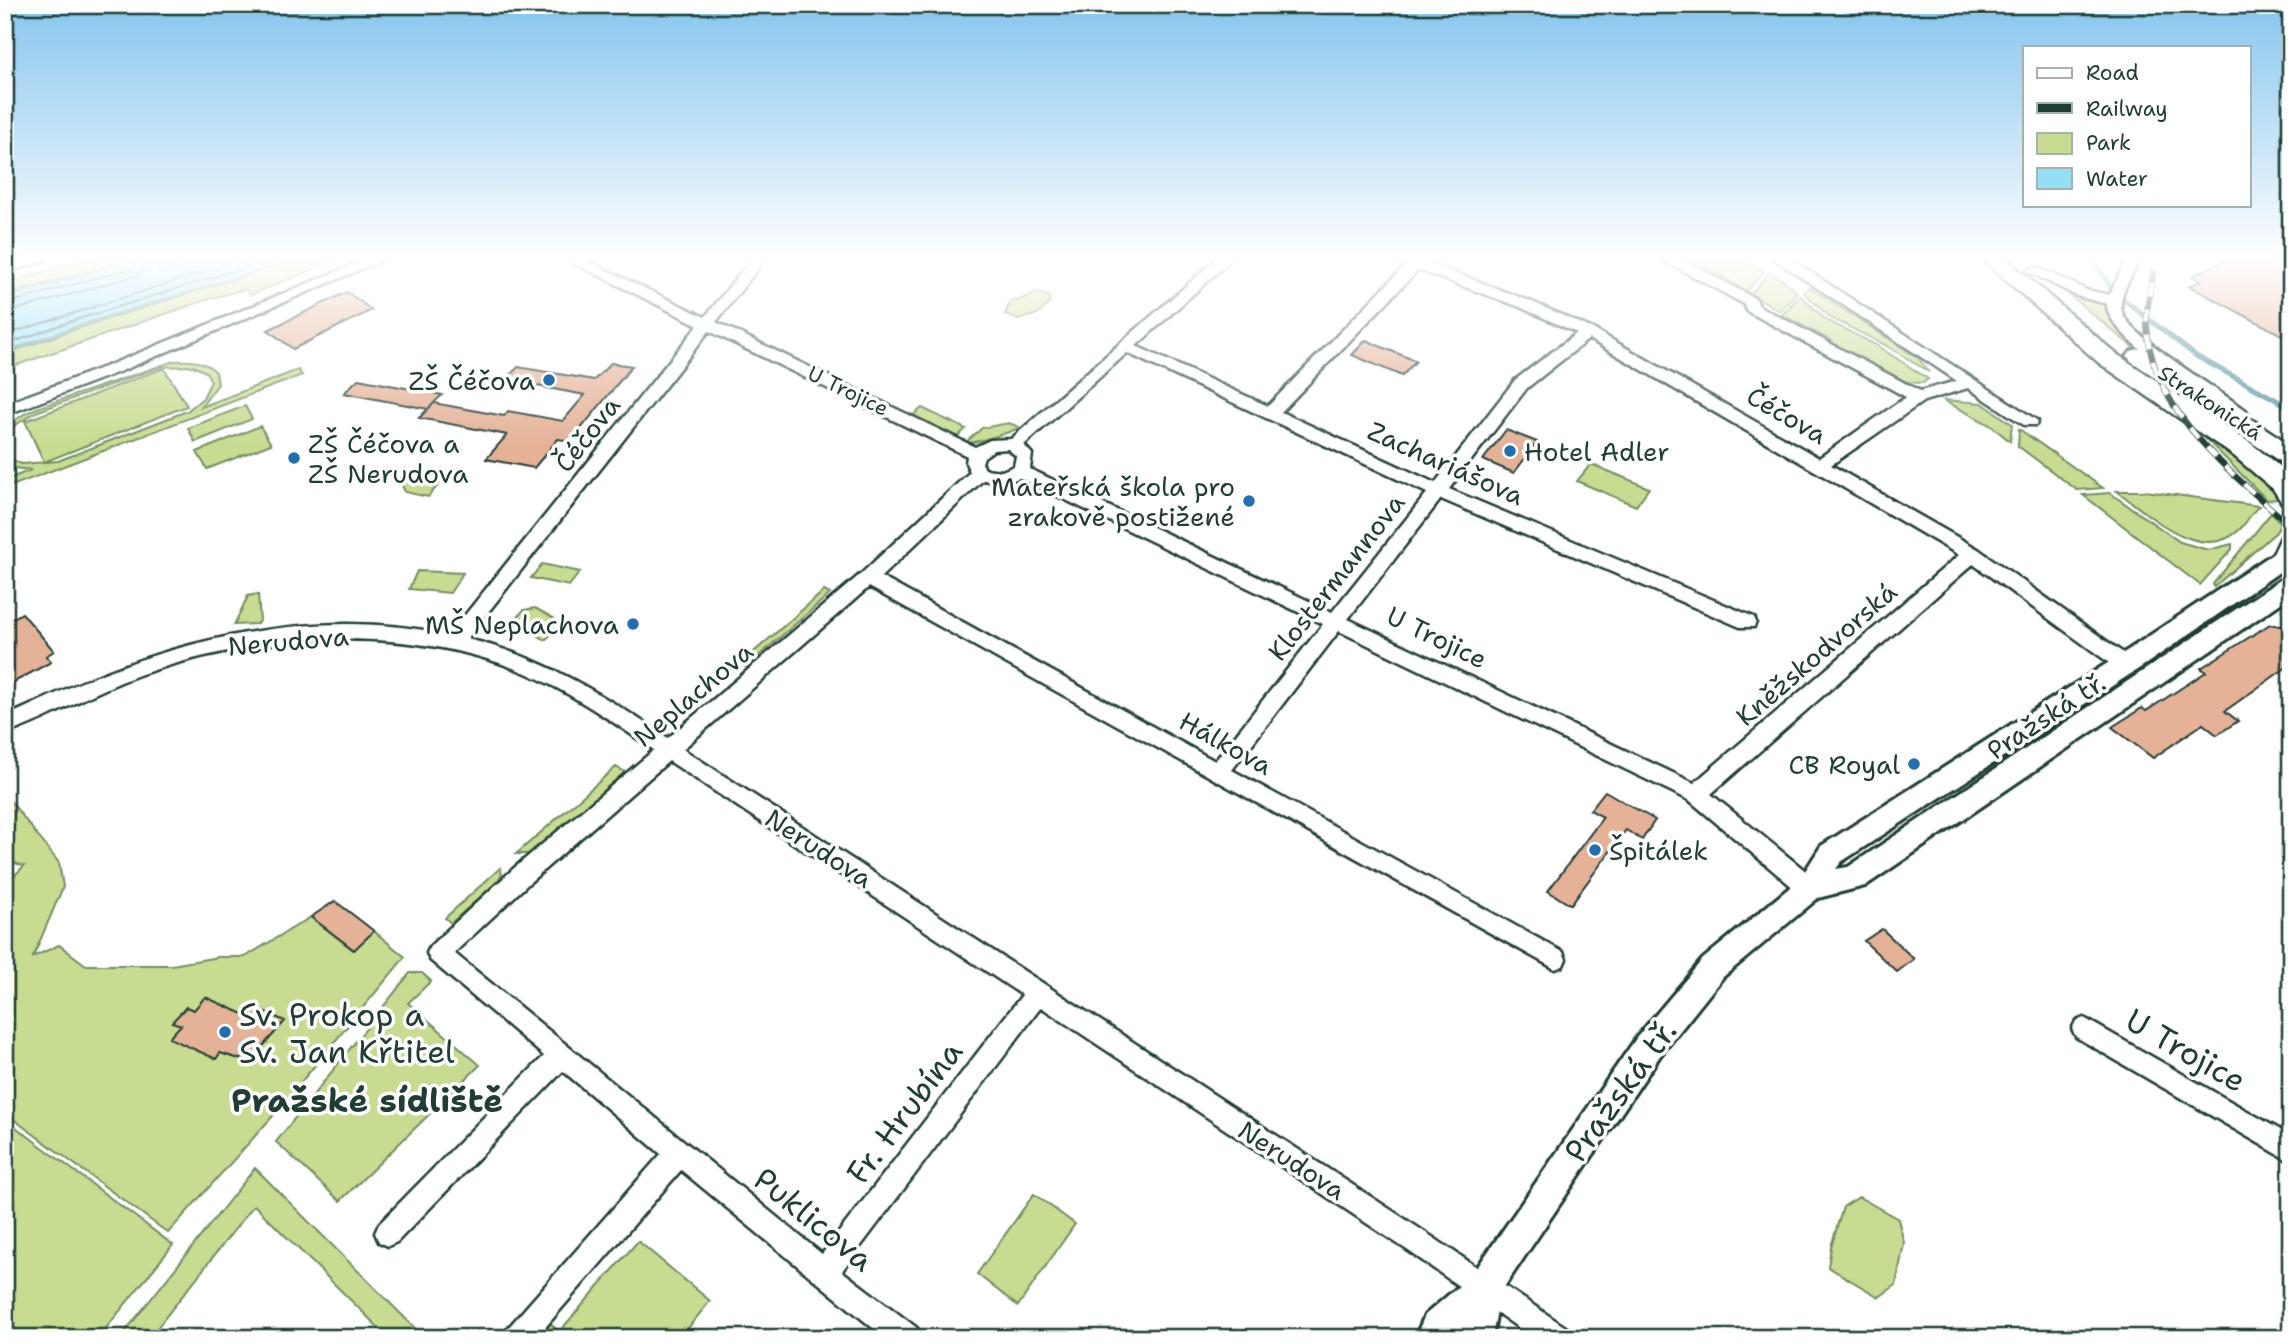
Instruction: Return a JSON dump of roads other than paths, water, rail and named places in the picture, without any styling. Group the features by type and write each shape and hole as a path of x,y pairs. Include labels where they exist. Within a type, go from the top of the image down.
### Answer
{"main road":[{"name":"Strakonická","path":"2063,320 2107,358 2243,450"},
{"name":"Strakonická","path":"2090,320 2107,334 2285,450"},
{"path":"2243,450 2291,469"},
{"path":"2243,450 2282,483 2291,497"}],"street":[{"path":"5,410 232,320"},
{"name":"U Trojice","path":"702,320 977,463"},
{"name":"Čéčova","path":"454,643 712,320"},
{"path":"1014,445 1157,320"},
{"path":"1270,413 1361,320"},
{"name":"Čéčova","path":"1561,320 1588,332 1972,554 2126,665"},
{"path":"1774,320 1918,397"},
{"path":"1875,320 2031,421"},
{"path":"2117,320 2285,450"},
{"name":"Klostermannova","path":"1219,771 1436,489 1521,384 1588,332"},
{"name":"Zachariášova","path":"1126,347 1436,489 1747,622"},
{"path":"1820,465 1918,397 1970,382"},
{"path":"990,445 1014,445 1020,449 1026,460 1020,471 1000,478 977,463 990,445"},
{"name":"Neplachova","path":"438,953 521,876 868,578 969,486 977,463"},
{"name":"U Trojice","path":"1020,471 1696,794 1810,888"},
{"name":"Pražská tř.","path":"1432,1338 1437,1327 1484,1287 1648,1047 1713,968 1810,888 1831,854 2126,665 2289,551"},
{"name":"Kněžskodvorská","path":"1696,794 1972,554"},
{"name":"Hálkova","path":"868,578 1555,959"},
{"name":"Pražská tř.","path":"1810,888 1854,877 2291,584"},
{"name":"Nerudova","path":"5,726 132,670 214,647 271,638 331,633 423,638 454,643 532,667 567,685 668,749 1484,1287 1557,1338"},
{"name":"Puklicova","path":"438,953 824,1273 907,1338"},
{"name":"Fr. Hrubína","path":"824,1273 1038,992"},
{"name":"U Trojice","path":"2084,1029 2291,1150"},
{"path":"388,1233 561,1055"},
{"path":"518,1338 679,1153"},
{"name":"Pražská tř.","path":"1475,1338 1484,1287"}],"water":[{"path":"5,320 98,320 71,328 5,352"}],"waterway":[{"path":"2149,320 2196,356 2291,408"}],"railway":[{"path":"2147,320 2152,357 2163,386 2179,413 2221,463 2291,526"}],"place":[{"name":"ZŠ Čéčova","path":"549,380"},
{"name":"Hotel Adler","path":"1510,451"},
{"name":"ZŠ Čéčova a ZŠ Nerudova","path":"294,458"},
{"name":"Mateřská škola pro zrakově postižené","path":"1249,501"},
{"name":"MŠ Neplachova","path":"633,624"},
{"name":"CB Royal","path":"1914,764"},
{"name":"Špitálek","path":"1595,850"},
{"name":"Sv. Prokop a Sv. Jan Křtitel","path":"225,1032"}],"district":[{"name":"Pražské sídliště","path":"367,1100"}]}
